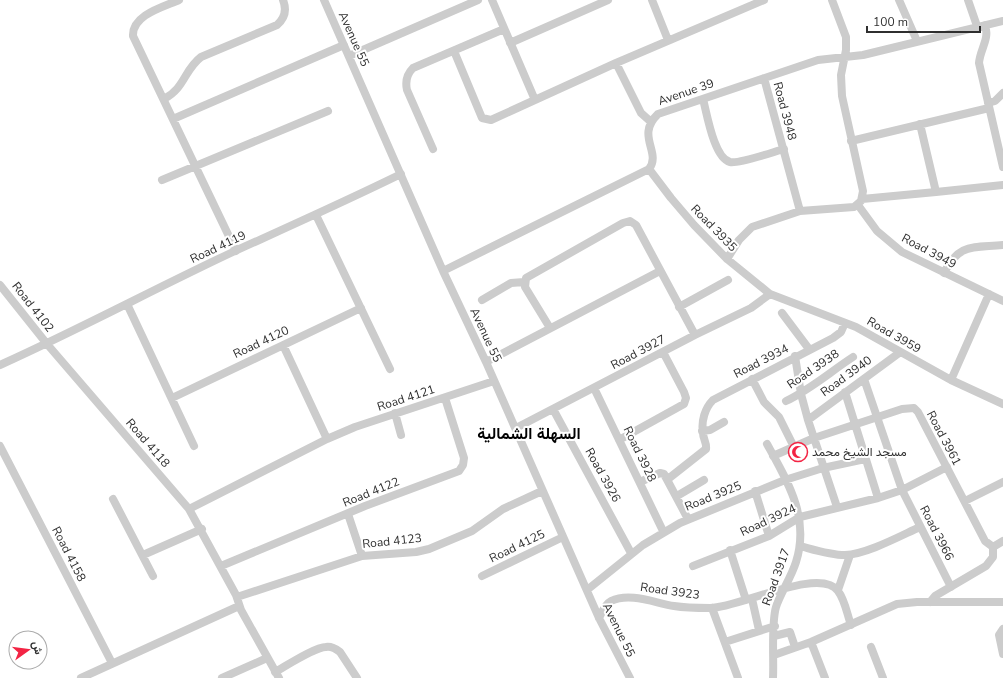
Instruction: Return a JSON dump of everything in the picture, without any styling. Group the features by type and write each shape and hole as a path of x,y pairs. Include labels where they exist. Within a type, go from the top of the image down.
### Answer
{"street":[{"path":"179,0 140,18 132,31 134,40 196,165 236,251"},
{"path":"164,99 176,92 193,64 201,57 277,25 284,15 285,6 283,0"},
{"name":"Avenue 55","path":"324,0 443,271 516,428 542,491 599,618 630,678"},
{"path":"349,56 478,0"},
{"path":"492,0 535,100"},
{"path":"510,43 608,0"},
{"path":"652,0 668,40"},
{"path":"454,51 484,119 491,120 668,40 764,0"},
{"name":"Road 3949","path":"832,0 846,37 841,86 861,198 874,227 893,246 944,274 1003,301"},
{"path":"899,0 917,41"},
{"path":"968,0 986,38 979,63 1003,167"},
{"name":"Avenue 39","path":"649,169 653,161 647,129 650,121 658,114 825,59 863,55 981,25 1003,21"},
{"path":"433,149 407,90 406,81 409,74 413,68 504,29"},
{"path":"173,119 344,45"},
{"path":"616,63 643,116 650,121"},
{"name":"Road 3948","path":"764,78 800,211"},
{"path":"852,141 988,106 1003,93"},
{"name":"Road 3948","path":"703,99 718,152 725,160 736,162 784,149"},
{"path":"162,180 328,111"},
{"path":"920,124 936,192"},
{"path":"443,271 649,169"},
{"name":"Road 3935","path":"649,169 682,212 727,259 770,294"},
{"name":"Road 4119","path":"47,344 236,251 316,215 401,174"},
{"path":"727,259 739,240 752,227 800,211 854,207 861,198 1003,185"},
{"path":"316,215 390,369"},
{"path":"550,328 526,289 524,282 529,274 628,221 636,225 695,335"},
{"path":"944,274 952,257 959,252 968,249 1003,245"},
{"path":"486,362 660,271"},
{"path":"679,307 728,280"},
{"path":"482,300 511,283 524,282"},
{"name":"Road 4102","path":"0,284 47,344"},
{"name":"Road 3959","path":"770,294 845,323 870,335 899,353 951,380 1003,403"},
{"name":"Road 3927","path":"516,428 695,335 751,308 770,294"},
{"path":"951,380 989,294"},
{"path":"127,304 194,446"},
{"name":"Road 4120","path":"172,398 361,308"},
{"path":"782,313 809,350"},
{"name":"Road 3934","path":"668,479 706,449 702,431 706,409 713,400 836,336 843,329 845,323"},
{"path":"0,365 47,344"},
{"name":"Road 4118","path":"47,344 189,509 202,529 221,566"},
{"path":"283,345 327,439"},
{"path":"619,440 684,404 686,398 684,392 663,352"},
{"name":"Road 3940","path":"808,420 899,353"},
{"name":"Road 3940","path":"795,356 801,394 808,420 837,507"},
{"name":"Road 3938","path":"786,401 801,394 853,357"},
{"path":"752,379 764,402 779,417 794,447"},
{"path":"864,379 902,490"},
{"name":"Road 4121","path":"189,509 327,439 355,427 494,381"},
{"name":"Road 3928","path":"594,388 663,531"},
{"path":"845,392 878,498"},
{"name":"Road 4122","path":"221,566 365,506 456,473 464,462 463,455 445,398"},
{"name":"Road 3961","path":"773,456 814,438 855,424 910,407 914,408 947,467 985,541 993,547"},
{"name":"Road 3926","path":"553,409 631,553"},
{"path":"395,413 401,435"},
{"path":"702,431 710,430 724,422"},
{"name":"Road 3917","path":"767,444 796,502 800,517 800,546 786,588 776,607 773,678"},
{"name":"Road 4158","path":"0,446 2,457 112,664"},
{"name":"Road 3925","path":"587,590 631,553 663,531 688,519 755,491 786,480 823,468 866,459"},
{"name":"Road 3924","path":"693,566 730,550 769,536 800,517 878,498 902,490 947,467"},
{"path":"640,482 660,473 664,474 688,519"},
{"path":"677,496 704,480"},
{"path":"965,502 1003,482"},
{"name":"Road 3966","path":"902,490 951,587"},
{"name":"Road 4123","path":"237,597 362,556 416,552 429,549 472,531 503,509 542,491"},
{"path":"755,491 769,536"},
{"path":"112,499 153,576"},
{"path":"348,514 362,556"},
{"path":"800,546 826,553 850,555 877,546 920,527"},
{"path":"143,555 202,529"},
{"name":"Road 4125","path":"482,576 563,537"},
{"path":"930,602 936,596 986,566 992,557 993,547 1003,542"},
{"path":"730,550 760,630"},
{"path":"850,555 838,590 851,625"},
{"path":"221,566 237,597 239,606 277,675 317,649 326,646 340,652 357,678"},
{"name":"Road 3923","path":"599,618 610,602 627,598 674,606 712,608 786,588 823,582 838,590"},
{"path":"774,655 811,642 897,604 910,602 1003,602"},
{"path":"81,678 239,606"},
{"path":"712,608 738,678"},
{"path":"725,642 775,626"},
{"path":"1003,629 1000,635 1003,654"},
{"path":"774,636 790,632 795,647"},
{"path":"811,642 825,678"},
{"path":"871,647 884,678"},
{"path":"222,678 267,658"}],"place":[{"name":"مسجد الشيخ محمد","path":"798,452"}],"district":[{"name":"السهلة الشمالية","path":"529,434"}]}
